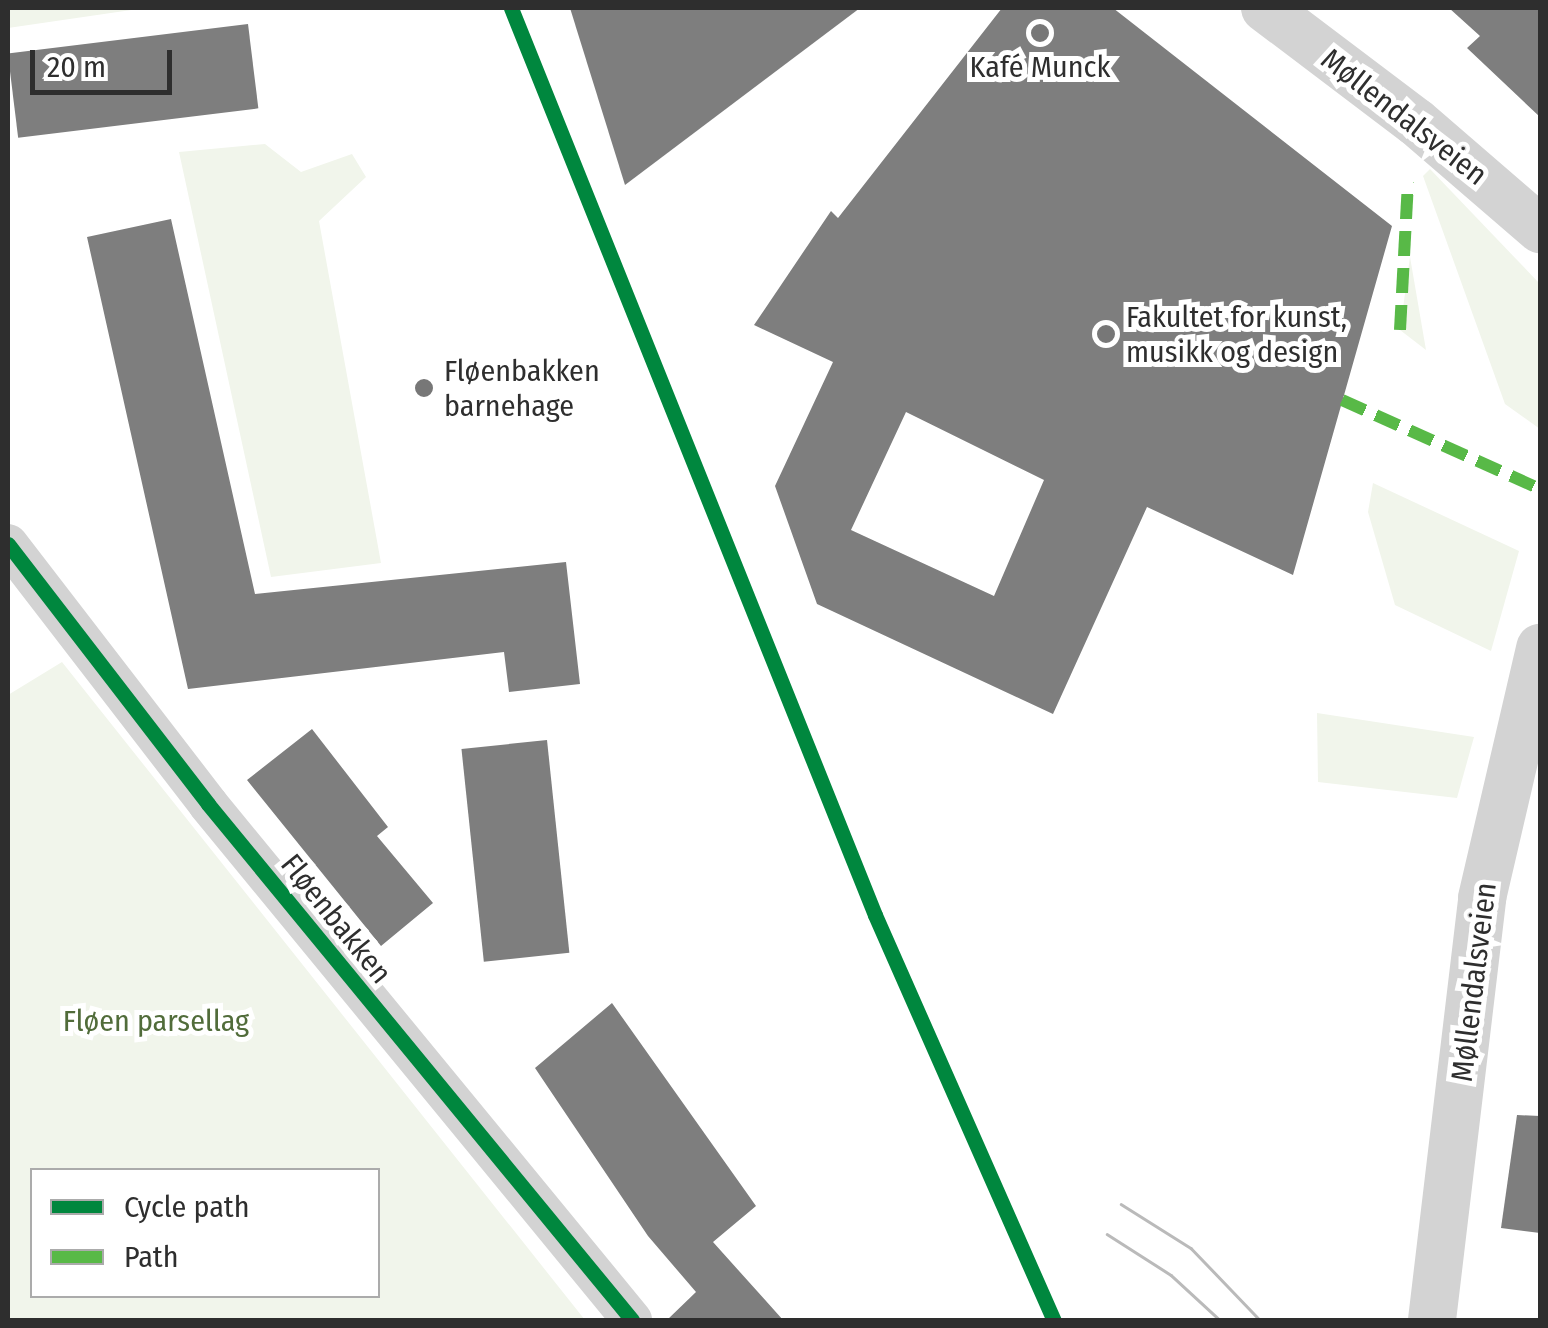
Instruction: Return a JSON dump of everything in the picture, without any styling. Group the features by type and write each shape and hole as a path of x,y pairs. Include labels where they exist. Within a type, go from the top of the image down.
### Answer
{"street":[{"name":"Møllendalsveien","path":"1265,8 1416,122 1540,229"},
{"name":"Fløenbakken","path":"8,544 208,804 632,1320"},
{"name":"Møllendalsveien","path":"1432,1320 1482,898 1540,648"}],"green space":[{"path":"8,8 145,8 8,28"},
{"path":"265,144 301,172 352,154 366,177 319,221 381,563 271,577 179,152"},
{"path":"1430,169 1540,284 1540,429 1505,404 1423,176"},
{"path":"1410,257 1426,350 1400,330"},
{"path":"1373,483 1519,551 1491,651 1395,605 1368,512"},
{"name":"Fløen parsellag","path":"62,662 585,1320 8,1320 8,695"},
{"path":"1317,713 1474,737 1457,798 1318,782"}],"building":[{"path":"570,8 860,8 625,185"},
{"path":"1002,8 1113,8 1392,226 1293,575 1147,507 1053,714 817,604 775,486 833,362 754,325 831,211 838,218","holes":["906,412 1044,480 994,596 851,530"]},
{"path":"1449,8 1540,8 1540,117 1467,48 1480,36"},
{"path":"248,24 258,108 18,138 8,53"},
{"path":"171,219 255,594 566,562 580,684 509,692 504,652 188,689 87,237"},
{"path":"312,729 388,827 377,836 433,903 381,946 247,780"},
{"path":"547,740 569,953 484,962 461,749"},
{"path":"612,1003 756,1206 713,1242 783,1320 667,1320 696,1292 648,1236 535,1068"},
{"path":"1517,1115 1540,1116 1540,1233 1501,1228"}],"tram line":[{"path":"1121,1204 1191,1248 1260,1320"},
{"path":"1107,1234 1171,1275 1220,1320"}],"marked path":[{"path":"1400,330 1408,182"},
{"path":"1342,400 1540,489"}],"cycle path":[{"path":"511,8 875,915 1054,1320"},
{"path":"8,544 208,804 632,1320"}],"place":[{"name":"Kafé Munck","path":"1040,33"},
{"name":"Fakultet for kunst, musikk og design","path":"1106,334"},
{"name":"Fløenbakken barnehage","path":"424,388"}]}
